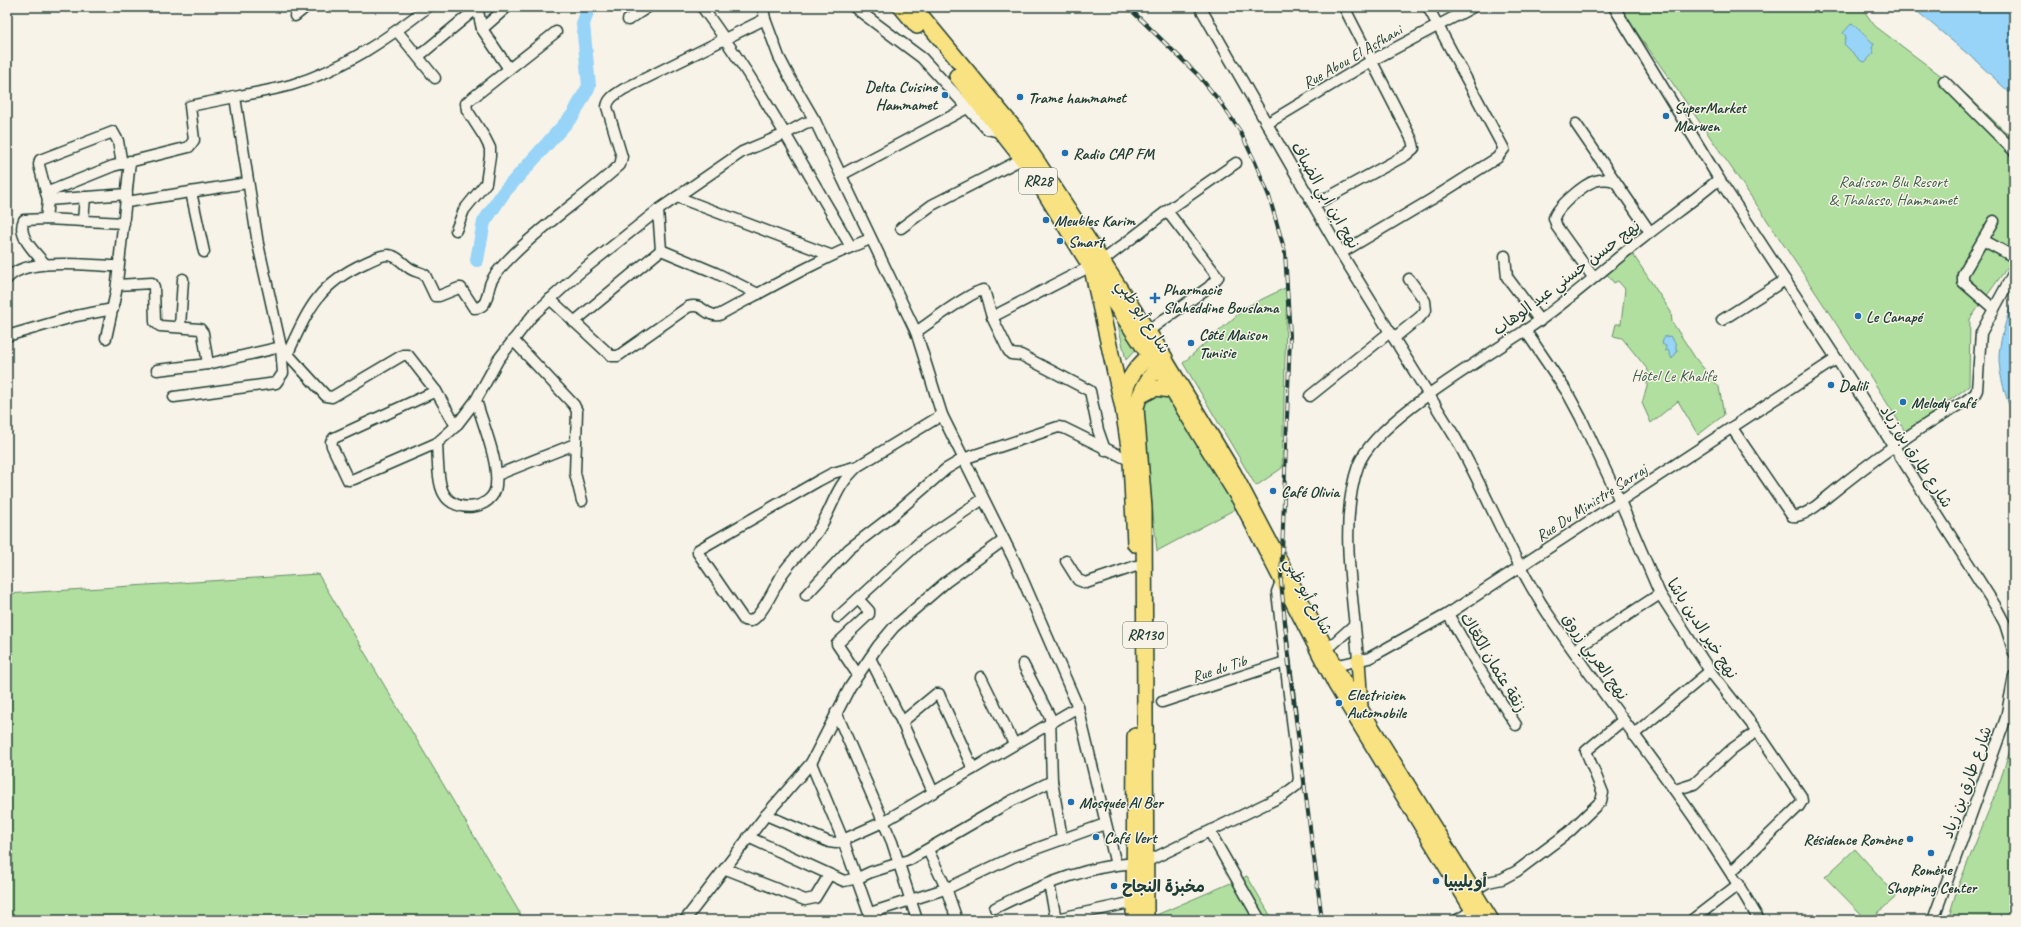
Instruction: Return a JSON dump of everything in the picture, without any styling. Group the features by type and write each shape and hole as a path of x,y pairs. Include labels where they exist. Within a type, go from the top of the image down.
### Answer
{"highway":[{"name":"شارع أبو ظبي","path":"901,7 1004,133 1029,167 1157,357"},
{"name":"شارع أبو ظبي","path":"914,7 1015,129 1038,163 1095,266 1148,331 1157,357"},
{"path":"1095,266 1123,408"},
{"name":"RR130","path":"1134,920 1134,902 1140,863 1144,508 1136,420 1139,397 1157,357"},
{"name":"RR130","path":"1146,920 1140,863 1136,566 1130,461 1123,408 1127,383 1130,375 1157,357"},
{"path":"1139,397 1155,388 1171,390"}],"main road":[{"name":"شارع أبو ظبي","path":"1157,357 1171,390 1283,575"},
{"name":"شارع أبو ظبي","path":"1157,357 1234,472 1283,575 1361,728 1449,861 1473,891 1492,920"},
{"name":"شارع أبو ظبي","path":"1327,659 1362,710 1449,861 1475,916"},
{"path":"1358,660 1362,710"}],"street":[{"path":"295,16 306,7"},
{"path":"47,197 126,162 189,147 194,140 190,106 291,85 318,75 360,54 397,31 414,11 428,7"},
{"path":"482,29 507,7"},
{"path":"628,20 648,7"},
{"path":"702,7 725,38 785,134 851,247"},
{"path":"764,7 765,19 787,73 815,121 842,175 870,239 916,332 942,415 1043,623 1078,707 1116,865"},
{"path":"854,7 922,58 987,129 1004,133"},
{"name":"نهج ابن ابي الضياف","path":"1200,7 1342,253 1428,395"},
{"path":"1314,205 1406,155 1414,148 1412,140 1344,7"},
{"path":"1342,253 1432,199 1497,158 1503,152 1503,145 1428,7"},
{"name":"Rue Abou El Asfhani","path":"1268,123 1371,61 1473,7"},
{"name":"شارع طارق بن زياد","path":"1614,7 1719,179 1893,445 1996,607 2005,624 2014,653"},
{"path":"419,56 477,8 482,29 510,69"},
{"path":"157,370 208,364 285,350 320,294 333,283 360,266 382,256 393,256 412,270 425,275 434,296 439,296 461,288 474,308 484,304 487,300 490,285 498,270 528,240 620,165 622,157 607,107 610,99 624,89 765,19"},
{"path":"397,31 436,78"},
{"path":"456,230 464,210 486,183 490,156 490,148 486,138 467,110 466,103 556,32"},
{"path":"1944,81 2014,151"},
{"path":"174,397 276,382 283,373 285,350 258,244 235,97"},
{"path":"842,175 967,108"},
{"path":"436,391 334,438 331,442 346,477 351,480 437,443 456,426 476,400 498,360 532,316 579,273 658,210 742,152 785,134 805,123 815,121"},
{"path":"1576,124 1650,232"},
{"path":"46,219 47,197 39,162 52,155 113,132 126,162 127,198 117,285 106,338"},
{"path":"901,228 932,205 1022,159"},
{"path":"992,317 1095,266 1167,211 1236,163"},
{"name":"نهج حسن حسني عبد الوهاب","path":"1358,660 1349,550 1349,509 1352,485 1358,464 1376,436 1428,395 1540,321 1650,232 1699,197 1719,179"},
{"path":"1593,278 1557,227 1554,218 1557,210 1586,185 1600,180 1614,181"},
{"path":"47,197 127,198 191,192 248,183"},
{"path":"191,192 204,252"},
{"path":"83,221 85,197"},
{"path":"677,197 830,256"},
{"path":"658,210 661,250"},
{"path":"1148,331 1209,287 1218,277 1167,211"},
{"path":"45,264 23,234 22,224 24,220 46,219 124,223"},
{"path":"1994,221 1963,274 1963,282 1994,309"},
{"path":"550,299 608,353 615,356 688,307 698,306 712,315 719,314 830,256 870,239"},
{"path":"1983,240 2014,257"},
{"path":"661,250 716,273 758,294"},
{"path":"574,322 661,250"},
{"path":"1505,256 1507,277 1540,321"},
{"path":"7,279 11,273 18,270 45,264 118,266"},
{"path":"1732,428 1792,516 1798,516 1824,500 1893,445 1975,394 1977,390 1981,333 2014,272"},
{"path":"180,327 182,279"},
{"path":"1310,396 1392,335 1420,317 1426,310 1425,302 1409,279"},
{"path":"1722,320 1785,280"},
{"path":"117,285 152,283 154,287 155,322 160,326 197,328 202,331 208,364"},
{"path":"916,332 980,290 984,291 992,317 1011,354 1021,355 1090,391 1098,430 1104,450"},
{"path":"7,336 76,316 113,309"},
{"name":"نهج خير الدين باشا","path":"1526,330 1567,392 1620,501 1660,594 1710,671 1757,731 1801,796 1802,801 1799,806 1731,872"},
{"path":"513,340 574,405 578,418 575,444 575,472 582,502"},
{"path":"285,350 329,397 336,396 406,354 436,391 456,426"},
{"name":"Rue Du Ministre Sarraj","path":"1327,659 1358,660 1369,658 1448,614 1591,518 1620,501 1836,359"},
{"name":"نهج العربي زروق","path":"1428,395 1470,464 1520,567 1548,613 1633,735 1676,790 1739,884 1760,920"},
{"path":"437,443 441,483 444,494 450,501 457,505 468,507 479,506 488,502 494,496 497,475 476,400"},
{"path":"858,466 841,485 824,522 784,572 756,619 752,621 744,620 698,550 833,473 858,466 942,415"},
{"path":"806,595 866,535 892,516 946,469 963,459 1058,427 1064,428 1104,450 1130,461"},
{"path":"497,475 575,444"},
{"path":"838,618 920,542 983,499"},
{"path":"686,920 766,815 811,763 836,712 870,658 894,627 946,582 1004,540"},
{"path":"1066,561 1078,580 1086,583 1136,566"},
{"path":"995,908 1049,884 1090,870 1116,865 1140,863 1210,832 1284,795 1299,782 1278,592 1283,575"},
{"path":"1574,650 1660,594"},
{"path":"858,599 869,614 837,644 858,676"},
{"name":"زنقة عثمان الكعّاك","path":"1448,614 1479,668 1516,725"},
{"path":"1327,659 1354,625"},
{"path":"870,658 902,722 933,792"},
{"name":"Rue du Tib","path":"1162,702 1285,662"},
{"path":"1023,664 1049,714 1051,723 1052,781 1062,838"},
{"path":"1633,735 1710,671"},
{"name":"شارع طارق بن زياد","path":"1933,920 2006,718 2014,676"},
{"path":"981,677 1014,744"},
{"path":"902,722 936,694 939,694 972,768"},
{"path":"766,815 828,842 836,843 883,822 972,768 1078,707"},
{"path":"836,712 883,822 899,864 917,920"},
{"path":"1473,891 1488,882 1502,879 1517,871 1569,832 1601,801 1603,793 1586,751 1623,720"},
{"path":"1676,790 1694,784 1732,749 1757,731"},
{"path":"811,763 858,878 871,917 911,900 946,888 1013,857 1062,838 1105,824"},
{"path":"748,838 844,881 858,878 871,872 899,864 928,850 1011,801 1052,781"},
{"path":"1210,832 1260,920"},
{"path":"928,850 946,888 957,920"},
{"path":"726,868 805,900 815,898 829,875"},
{"path":"1049,884 1056,919 1134,902"},
{"path":"1692,920 1739,884"},
{"path":"1457,920 1475,916"}],"green space":[{"name":"Radisson Blu Resort & Thalasso, Hammamet","path":"1619,7 1861,7 1875,26 1968,96 2014,140 2014,258 1970,319 1969,386 1906,433 1766,218"},
{"name":"Hôtel Le Khalife","path":"1630,250 1671,312 1672,322 1696,359 1719,387 1724,415 1698,435 1678,401 1651,423 1642,403 1647,387 1648,370 1622,338 1613,336 1616,324 1621,324 1625,289 1618,281 1614,283 1605,272"},
{"path":"1287,287 1282,468 1256,486 1183,363 1246,307"},
{"path":"1113,302 1140,345 1126,360"},
{"path":"1161,386 1241,506 1157,551 1140,391"},
{"path":"318,574 524,920 7,920 7,594"},
{"path":"2014,738 2014,920 1948,920 1957,889 1997,790"},
{"path":"1855,849 1897,896 1870,920 1867,920 1825,877"},
{"path":"1247,876 1273,920 1147,920 1147,919"}],"water":[{"path":"1912,7 2014,7 2014,97 1976,61"},
{"path":"1852,23 1874,44 1872,48 1874,53 1865,62 1861,61 1844,44 1846,36 1843,33"},
{"path":"2014,296 2014,421 2002,380 1999,354 2003,332"},
{"path":"1670,336 1676,344 1676,350 1678,350 1672,359 1668,350 1665,351 1666,346 1662,344 1664,337"}],"waterway":[{"path":"477,260 484,222 504,192 573,115 589,86 583,24 589,7"}],"railway":[{"path":"1128,7 1199,76 1221,103 1240,131 1269,196 1285,252 1290,336 1281,581 1289,666 1322,920"}],"place":[{"name":"Delta Cuisine Hammamet","path":"945,95"},
{"name":"Trame hammamet","path":"1020,97"},
{"name":"SuperMarket Marwen","path":"1666,116"},
{"name":"Radio CAP FM","path":"1065,153"},
{"name":"Meubles Karim","path":"1046,220"},
{"name":"Smart","path":"1060,241"},
{"name":"Pharmacie Slaheddine Bouslama","path":"1155,298"},
{"name":"Le Canapé","path":"1858,316"},
{"name":"Côté Maison Tunisie","path":"1191,343"},
{"name":"Dalili","path":"1831,385"},
{"name":"Melody café","path":"1903,402"},
{"name":"Café Olivia","path":"1273,491"},
{"name":"Electricien Automobile","path":"1339,703"},
{"name":"Mosquée Al Ber","path":"1071,802"},
{"name":"Café Vert","path":"1096,837"},
{"name":"Résidence Romène","path":"1910,839"},
{"name":"Romène Shopping Center","path":"1931,853"},
{"name":"أويليبيا","path":"1436,881"},
{"name":"مخبزة النجاح","path":"1114,886"}]}
